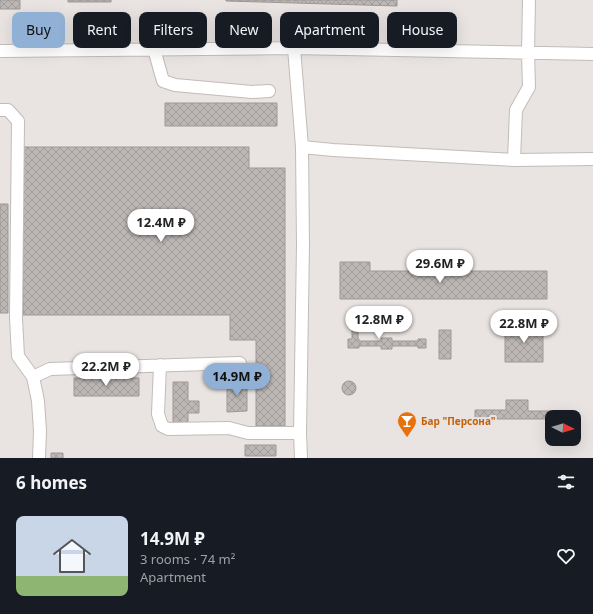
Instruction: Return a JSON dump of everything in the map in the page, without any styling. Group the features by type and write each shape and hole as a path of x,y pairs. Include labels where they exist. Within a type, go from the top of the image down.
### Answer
{"street":[{"path":"514,160 516,110 529,87 529,0"},
{"path":"294,48 302,146 303,245 300,433 301,458"},
{"path":"0,51 294,48 593,54"},
{"path":"154,49 163,80 175,85 252,92 269,91"},
{"path":"0,110 8,110 18,121 16,318 18,356 34,377 38,401 40,431 39,458"},
{"path":"302,146 333,150 514,160 593,159"},
{"path":"34,377 50,368 240,363"},
{"path":"160,365 158,414 162,426 168,429 229,428 248,432 300,433"}],"building":[{"path":"0,0 20,0 20,9 0,9"},
{"path":"68,0 111,0 111,2 68,2"},
{"path":"397,0 397,6 226,1"},
{"path":"165,103 277,103 277,126 165,126"},
{"path":"23,147 249,147 249,168 285,168 285,426 256,426 256,340 230,340 230,315 23,315"},
{"path":"0,204 8,204 8,313 0,313"},
{"path":"340,262 370,262 370,271 547,271 547,299 340,299"},
{"path":"382,311 391,311 391,326 382,326"},
{"path":"352,313 358,313 359,341 381,341 381,338 392,338 392,341 418,341 418,339 426,339 426,348 418,348 418,346 392,346 392,349 381,349 381,346 359,346 359,348 348,348 348,339 352,339"},
{"path":"505,325 543,325 543,362 505,362"},
{"path":"439,330 451,330 451,359 439,359"},
{"path":"74,378 139,378 139,396 74,396"},
{"path":"346,381 352,381 356,385 356,391 352,395 346,395 342,391 342,385"},
{"path":"173,382 188,382 188,401 199,401 199,413 188,413 188,424 173,424"},
{"path":"227,383 247,383 247,411 227,412"},
{"path":"506,400 528,400 528,411 545,411 545,419 475,419 475,410 506,410"},
{"path":"245,445 276,445 276,456 245,456"},
{"path":"51,453 63,453 63,458 51,458"}],"place":[{"name":"Бар \"Персона\"","path":"407,438"}]}
